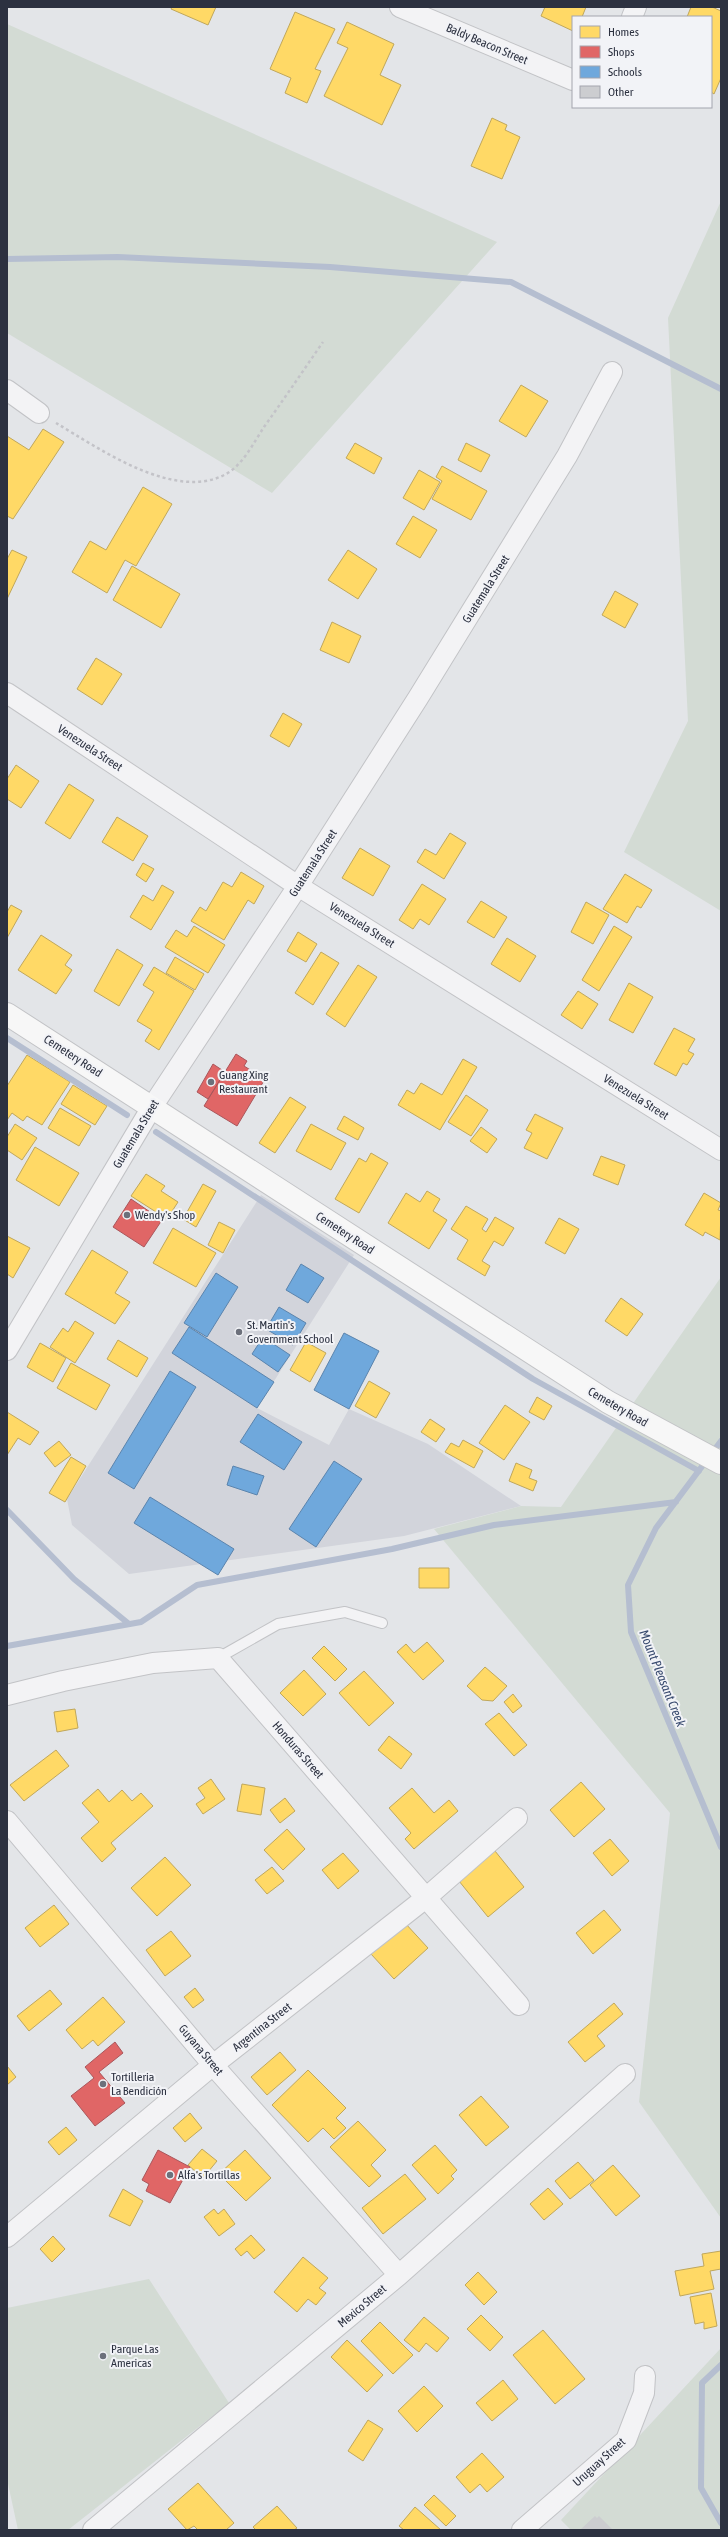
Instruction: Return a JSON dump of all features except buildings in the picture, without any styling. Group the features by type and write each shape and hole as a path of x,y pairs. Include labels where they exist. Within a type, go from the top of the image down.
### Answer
{"street":[{"name":"Baldy Beacon Street","path":"400,7 572,80"},
{"name":"Guatemala Street","path":"7,1350 152,1107 298,886 526,524 567,456 612,372"},
{"path":"7,390 39,413"},
{"name":"Venezuela Street","path":"7,694 298,886 721,1150"},
{"name":"Cemetery Road","path":"7,1014 608,1402 720,1462"},
{"path":"7,1695 63,1680 153,1663 218,1658"},
{"name":"Honduras Street","path":"218,1658 427,1897 519,2005"},
{"name":"Argentina Street","path":"7,2237 213,2065 427,1897 517,1818"},
{"name":"Guyana Street","path":"7,1821 213,2065 399,2275"},
{"name":"Mexico Street","path":"93,2530 399,2275 625,2074"},
{"name":"Uruguay Street","path":"522,2530 626,2440 644,2393 645,2376"}],"lane":[{"path":"218,1658 278,1624 346,1612 382,1623"}],"path":[{"path":"39,413 141,470 177,481 204,481 227,474 244,458 323,342"}],"shaded area":[{"path":"7,24 497,242 272,493 7,333"},
{"path":"721,201 721,911 624,852 688,721 668,318"},
{"name":"St. Martin's Government School","path":"261,1195 354,1255 257,1408 329,1445 349,1409 428,1444 521,1506 404,1536 129,1574 72,1525 67,1499"},
{"path":"721,1277 721,2218 639,2102 670,1813 434,1529 521,1506 561,1507"},
{"name":"Parque Las Americas","path":"149,2279 229,2403 68,2530 18,2530 7,2479 7,2308"},
{"path":"721,2348 721,2530 571,2530 561,2520"}],"waterway":[{"path":"7,259 118,257 330,267 511,282 721,389"},
{"path":"7,1038 127,1115"},
{"path":"156,1132 533,1379 699,1471"},
{"name":"Mount Pleasant Creek","path":"721,1441 656,1528 628,1585 631,1632 721,1847"},
{"path":"7,1646 141,1622 197,1585 392,1549 494,1525 676,1502"},
{"path":"7,1510 74,1579 129,1624"},
{"name":"Mount Pleasant Creek","path":"721,2365 702,2383 701,2488 721,2523"}],"place":[{"name":"Guang Xing Restaurant","path":"211,1082"},
{"name":"Wendy's Shop","path":"127,1215"},
{"name":"St. Martin's Government School","path":"239,1332"},
{"name":"Tortilleria La Bendición","path":"103,2084"},
{"name":"Alfa's Tortillas","path":"170,2175"},
{"name":"Parque Las Americas","path":"103,2356"}]}
